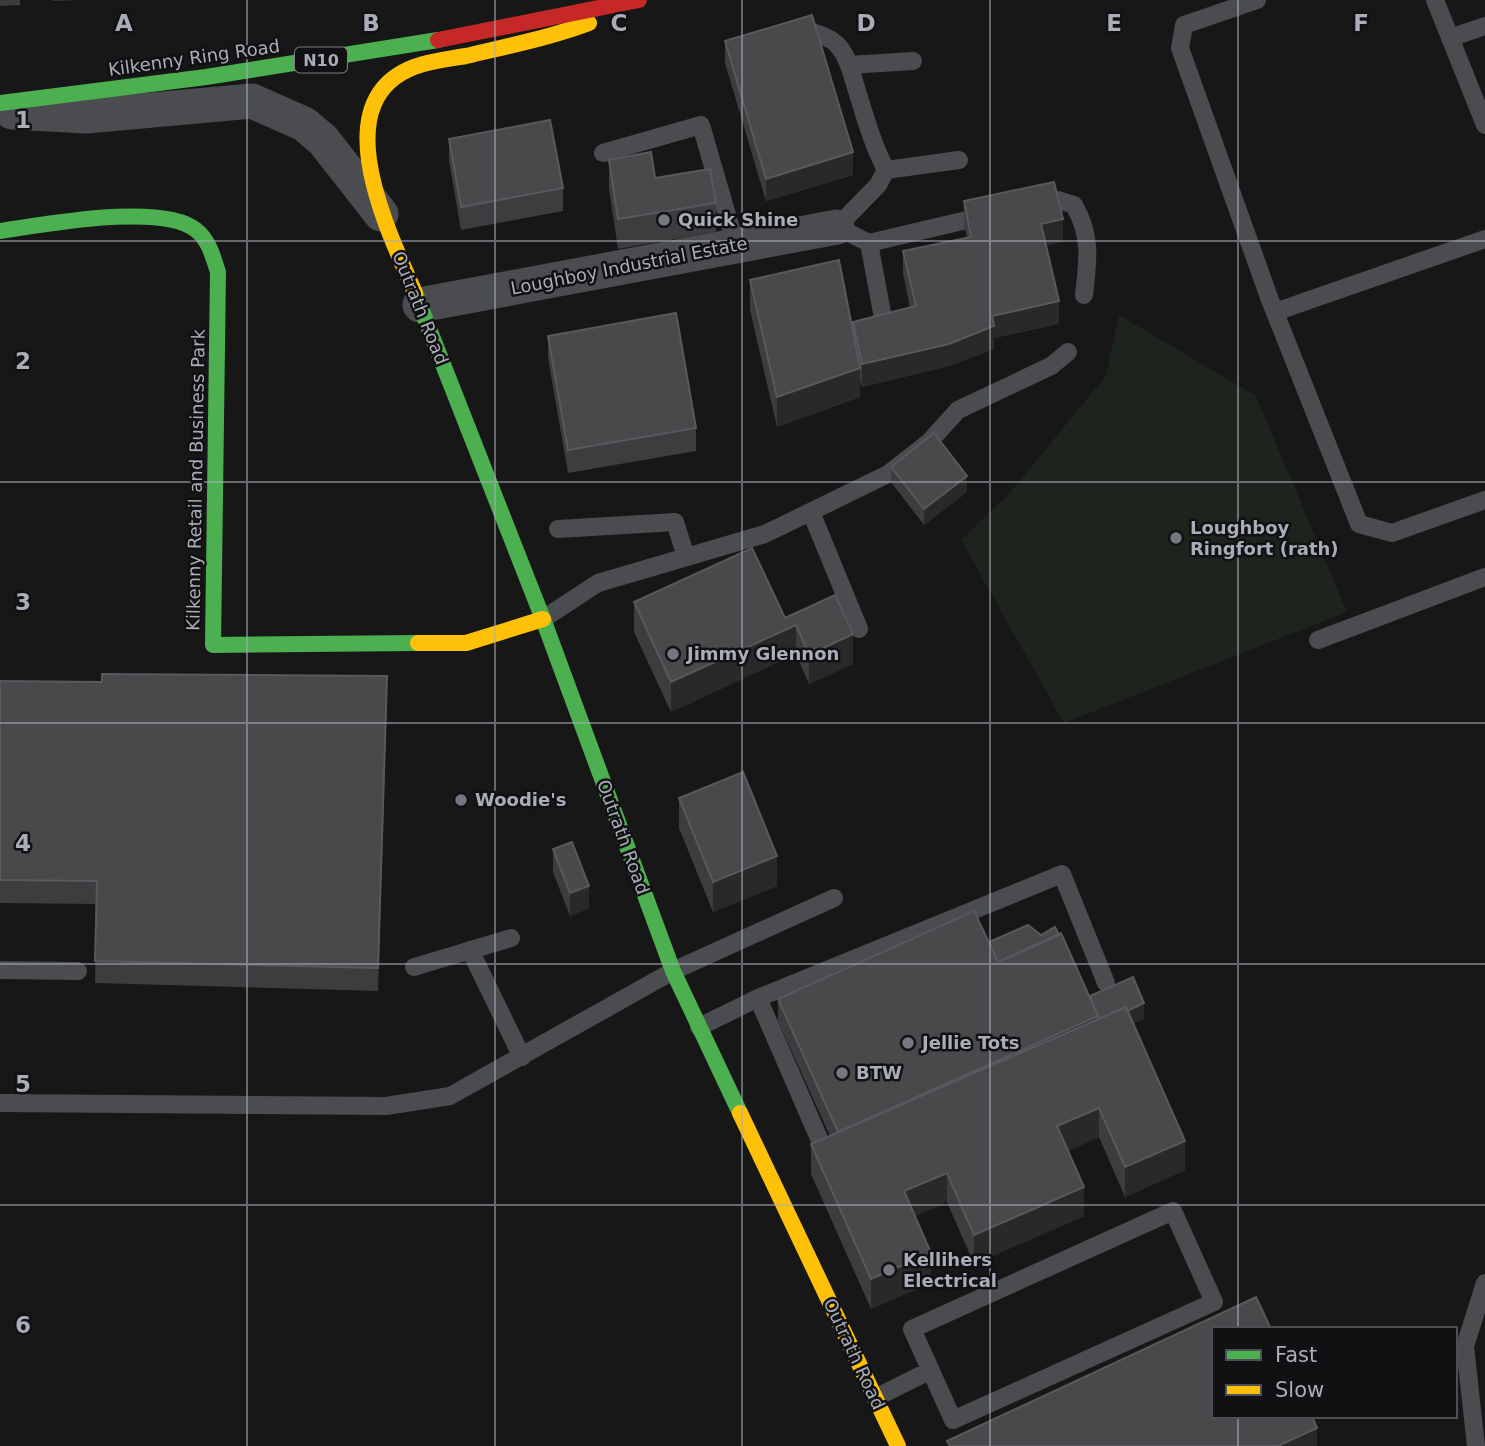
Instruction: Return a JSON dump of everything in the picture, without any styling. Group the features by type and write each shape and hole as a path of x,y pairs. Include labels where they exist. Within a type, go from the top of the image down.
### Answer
{"main road":[{"name":"Kilkenny Ring Road","path":"0,103 206,78 410,46 639,0"},
{"name":"Outrath Road","path":"646,0 555,36 414,66 384,84 369,113 367,144 381,214 421,305 543,619 673,971 898,1446"},
{"name":"Kilkenny Retail and Business Park","path":"0,231 146,216 171,217 194,227 210,246 218,272 213,645 466,643 543,619"}],"street":[{"name":"Outrath Road","path":"0,112 86,116 252,101 304,124 323,140 381,214"},
{"name":"Loughboy Industrial Estate","path":"421,305 837,227"}],"lane":[{"path":"1256,0 1184,25 1180,48 1275,312 1359,524 1392,533 1485,500"},
{"path":"1435,0 1485,125"},
{"path":"1450,38 1485,26"},
{"path":"786,33 808,31 830,40 840,48 849,65 873,146 886,170"},
{"path":"849,65 913,61"},
{"path":"603,153 701,125 736,246"},
{"path":"886,170 959,160"},
{"path":"886,170 878,185 837,227 869,243 1058,200 1074,205 1086,225 1088,258 1084,295"},
{"path":"1275,312 1485,239"},
{"path":"869,243 883,318"},
{"path":"543,619 598,583 765,534 888,474 929,442 958,410 1051,366 1068,352"},
{"path":"811,512 859,629"},
{"path":"558,528 675,522 686,557"},
{"path":"1318,640 1485,577"},
{"path":"699,1027 758,998 1062,874 1106,983"},
{"path":"0,1103 386,1106 450,1096 673,971 834,898"},
{"path":"414,967 511,938"},
{"path":"470,950 522,1057"},
{"path":"0,970 78,971"},
{"path":"758,998 821,1143"},
{"path":"1172,1211 1214,1302 953,1420 931,1370 912,1329 1172,1211"},
{"path":"1476,1446 1465,1346 1485,1283"},
{"path":"875,1398 931,1370"}],"shaded area":[{"path":"1119,315 1256,396 1347,612 1064,723 961,540 1008,495 1106,376"}],"building":[{"path":"812,15 853,152 766,179 725,41"},
{"path":"550,120 563,188 461,207 449,139"},
{"path":"651,152 655,178 710,169 716,203 618,219 609,160"},
{"path":"1054,182 1063,219 1041,224 1059,301 992,316 994,326 949,344 862,364 853,322 916,306 903,251 971,237 964,201"},
{"path":"839,260 860,368 777,397 750,280"},
{"path":"676,313 696,428 568,450 548,336"},
{"path":"934,433 967,476 924,509 891,467"},
{"path":"752,548 785,618 835,595 853,634 809,655 796,625 671,682 634,602"},
{"path":"102,674 387,676 378,968 95,961 97,881 0,880 0,681 102,682"},
{"path":"743,772 777,856 713,882 679,798"},
{"path":"572,842 589,886 570,893 553,849"},
{"path":"974,911 998,962 1061,933 1098,1016 838,1132 778,999"},
{"path":"1028,925 1041,935 1055,927 1059,935 998,962 989,942"},
{"path":"1133,977 1144,1003 1127,1011 1126,1007 1098,1019 1090,996"},
{"path":"1126,1007 1185,1141 1125,1167 1099,1108 1057,1126 1084,1187 974,1235 947,1173 904,1191 931,1253 871,1279 811,1144"},
{"path":"1256,1297 1270,1327 1212,1327 1212,1418 1313,1418 1317,1428 1278,1446 950,1446 947,1441"}],"traffic: fast":[{"path":"0,103 206,77 438,40"},
{"path":"0,231 130,216 180,222 196,230 207,244 218,272 213,645 418,643"},
{"path":"415,293 543,619 673,971 740,1113"}],"traffic: slow":[{"path":"415,293 379,204 371,170 367,138 372,109 387,84 420,65 528,41 589,23"},
{"path":"418,643 466,643 543,619"},
{"path":"740,1113 898,1446"}],"traffic: jam":[{"path":"438,40 639,0"}],"place":[{"name":"Quick Shine","path":"664,220"},
{"name":"Loughboy Ringfort (rath)","path":"1176,538"},
{"name":"Jimmy Glennon","path":"673,654"},
{"name":"Woodie's","path":"461,800"},
{"name":"Jellie Tots","path":"908,1043"},
{"name":"BTW","path":"842,1073"},
{"name":"Kellihers Electrical","path":"889,1270"}]}
